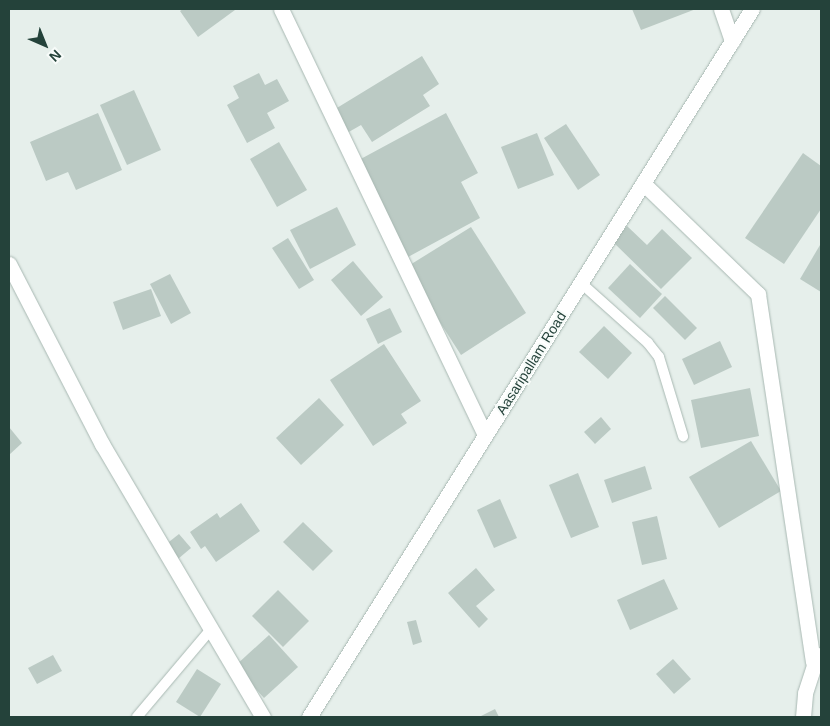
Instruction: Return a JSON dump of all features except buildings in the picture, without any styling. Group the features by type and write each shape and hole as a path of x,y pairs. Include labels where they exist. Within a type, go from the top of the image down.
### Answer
{"street":[{"path":"281,9 486,435"},
{"path":"720,9 732,41"},
{"name":"Aasaripallam Road","path":"309,717 752,9"},
{"path":"643,183 758,294 813,662"},
{"path":"9,264 102,444 263,717"},
{"path":"803,717 805,693 813,662 821,647"}],"lane":[{"path":"581,282 648,343 659,357 683,436"},
{"path":"137,717 211,630"}]}
